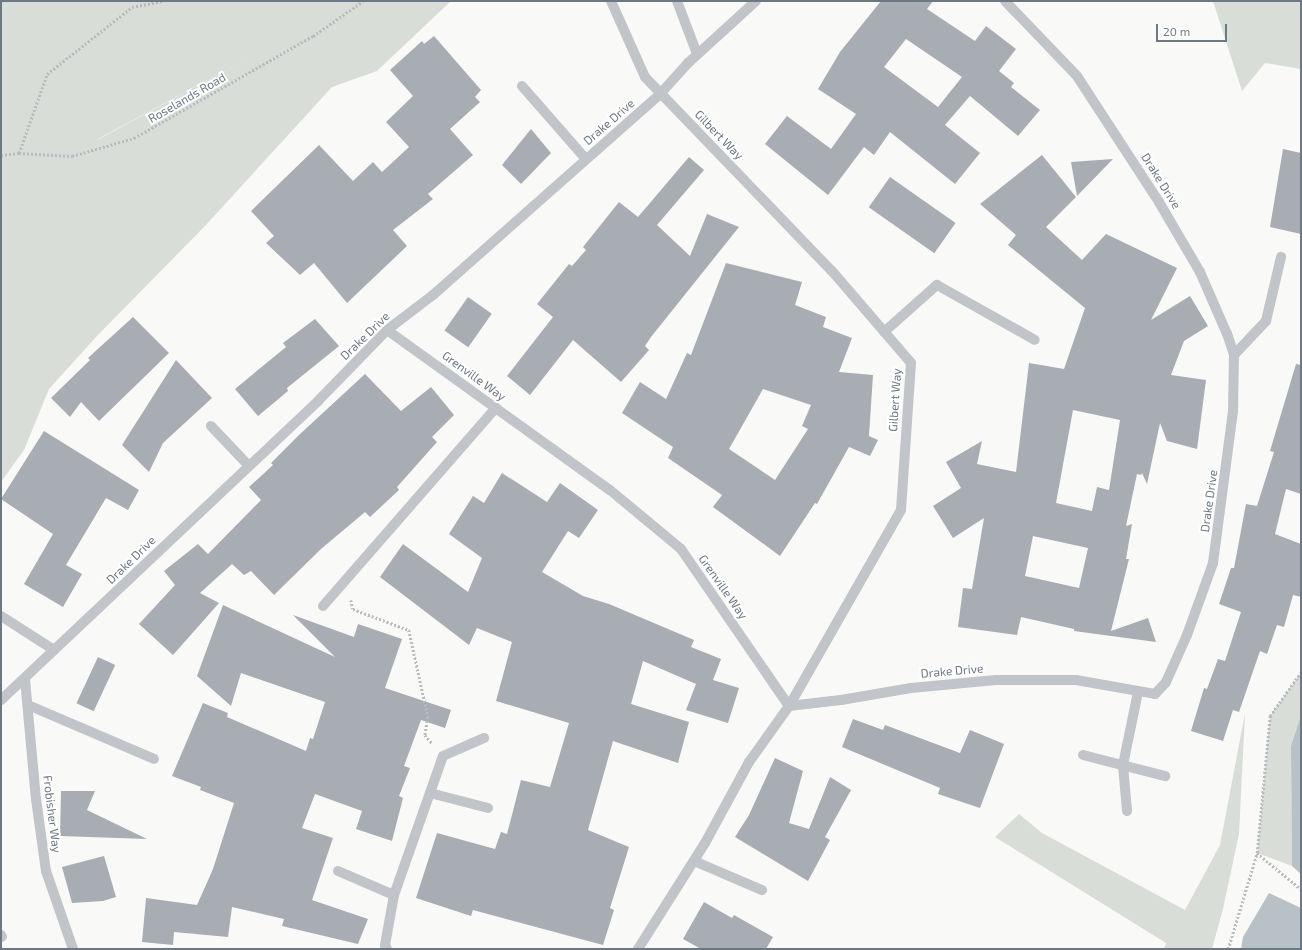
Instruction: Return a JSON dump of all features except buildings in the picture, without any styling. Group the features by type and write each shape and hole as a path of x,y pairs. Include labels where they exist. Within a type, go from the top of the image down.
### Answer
{"lane":[{"name":"Gilbert Way","path":"611,1 645,77 832,271 911,363 900,510 789,706"},
{"path":"677,1 697,54"},
{"name":"Drake Drive","path":"2,698 25,679 318,402 387,330 433,295 660,94 697,54 756,1"},
{"name":"Drake Drive","path":"789,706 841,700 911,688 996,680 1076,680 1154,694 1166,682 1187,635 1213,563 1233,411 1234,355 1200,272 1159,202 1077,76 1005,1"},
{"path":"522,86 586,159"},
{"path":"1234,355 1266,321 1280,257"},
{"path":"884,332 937,285 1035,340"},
{"name":"Grenville Way","path":"387,330 610,490 680,549 789,706"},
{"path":"323,606 496,408"},
{"path":"211,426 249,466"},
{"path":"1,616 54,650"},
{"name":"Frobisher Way","path":"25,679 36,799 46,871 73,949"},
{"path":"1128,811 1122,765 1138,692"},
{"path":"28,705 154,759"},
{"path":"643,947 694,861 749,762 789,706"},
{"path":"387,949 385,944 394,895 443,756 484,738"},
{"path":"1083,755 1165,776"},
{"path":"430,793 488,808"},
{"path":"694,861 762,890"},
{"path":"338,871 394,895"}],"path":[{"path":"19,153 47,74 132,7 164,1"},
{"name":"Roselands Road","path":"1,155 19,153 72,156 134,138 313,36 363,1"},
{"path":"346,580 353,609 409,630 428,717 425,735 443,756"},
{"path":"1228,949 1257,854 1270,716 1301,672"},
{"path":"1257,854 1297,888 1301,889"}],"shaded area":[{"path":"1,1 451,1 377,71 332,87 205,226 96,337 49,389 24,450 1,482","holes":["269,47 99,139 96,140"]},
{"path":"1213,1 1301,1 1301,69 1265,63 1242,91"},
{"path":"1301,672 1301,715 1291,746 1292,866 1257,853 1270,716"},
{"path":"1245,713 1239,834 1223,909 1212,949 1164,949 1166,943 995,837 1019,814 1042,833 1185,910 1220,845"},
{"path":"1301,715 1301,874 1292,866 1291,746"},
{"path":"1269,893 1301,908 1301,949 1241,949 1243,937"}]}
